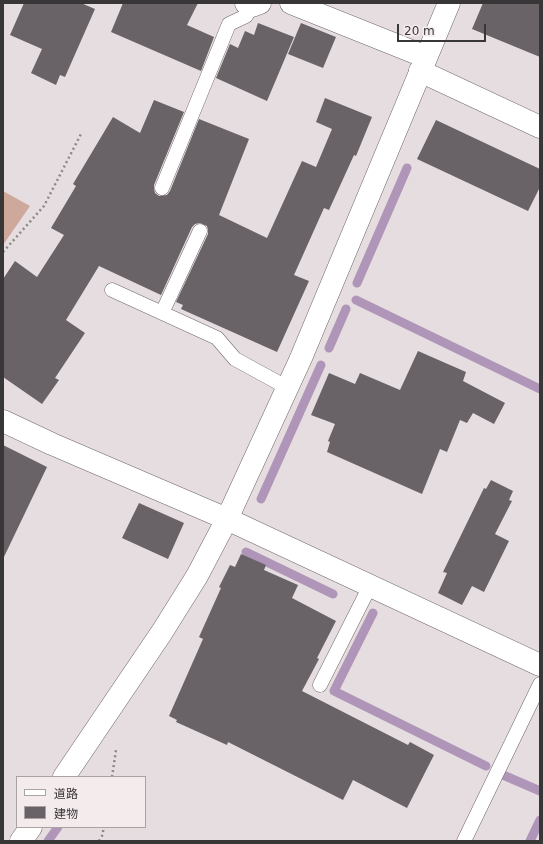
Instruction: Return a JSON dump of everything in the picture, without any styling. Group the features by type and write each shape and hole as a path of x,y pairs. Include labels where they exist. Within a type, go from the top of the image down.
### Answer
{"street":[{"path":"291,3 423,64 540,127"},
{"path":"65,776 174,613 197,576 227,519 301,358 449,3"},
{"path":"3,421 52,444 227,519 540,665"},
{"path":"21,841 30,828"}],"lane":[{"path":"162,188 229,24 246,16 252,4"},
{"path":"162,313 200,231"},
{"path":"112,290 217,338 236,359 288,388"},
{"path":"320,685 370,586"},
{"path":"464,841 540,684"}],"path":[{"path":"3,252 44,206 81,134"},
{"path":"99,841 104,828"}],"shaded area":[{"path":"3,191 30,206 3,245"}],"building":[{"path":"24,3 81,3 95,9 65,77 60,75 56,85 31,73 42,49 10,35"},
{"path":"123,3 198,3 187,25 214,37 201,71 111,32"},
{"path":"483,3 540,3 540,57 472,29"},
{"path":"258,23 294,37 267,101 216,78 230,44 238,48 245,31 254,35"},
{"path":"301,23 336,37 323,68 288,54"},
{"path":"325,98 372,117 356,156 354,155 329,210 324,208 294,275 309,281 277,352 181,309 183,305 176,302 208,234 207,226 200,223 195,224 192,227 161,295 99,266 66,320 85,333 55,378 59,380 42,404 3,377 3,279 15,261 37,277 64,235 51,228 76,186 73,184 113,117 140,133 154,100 184,112 154,185 155,193 159,196 167,195 170,191 199,119 249,139 219,215 267,238 302,161 316,167 332,129 316,122"},
{"path":"436,120 540,169 540,187 528,211 417,159"},
{"path":"418,351 466,372 463,381 505,403 494,424 473,413 467,423 460,420 447,452 440,449 422,494 327,452 330,442 328,441 335,424 311,415 329,373 355,384 360,373 400,390"},
{"path":"3,445 47,467 3,559"},
{"path":"491,480 513,491 509,500 512,501 495,534 509,541 484,592 472,586 462,605 438,593 447,573 443,572 484,488 486,489"},
{"path":"139,503 184,523 168,559 122,538"},
{"path":"241,554 266,565 264,570 298,585 292,598 336,621 317,658 319,659 302,691 408,745 410,742 434,755 407,808 353,780 343,800 228,742 227,745 176,722 177,720 169,716 203,639 199,637 221,588 219,587 230,565 235,567"}],"waterway":[{"path":"357,283 407,168"},
{"path":"356,300 540,389"},
{"path":"329,348 346,309"},
{"path":"261,499 321,365"},
{"path":"246,552 333,594"},
{"path":"373,613 334,691 486,766"},
{"path":"503,775 540,791"},
{"path":"530,841 540,820"},
{"path":"48,841 57,828"}]}
